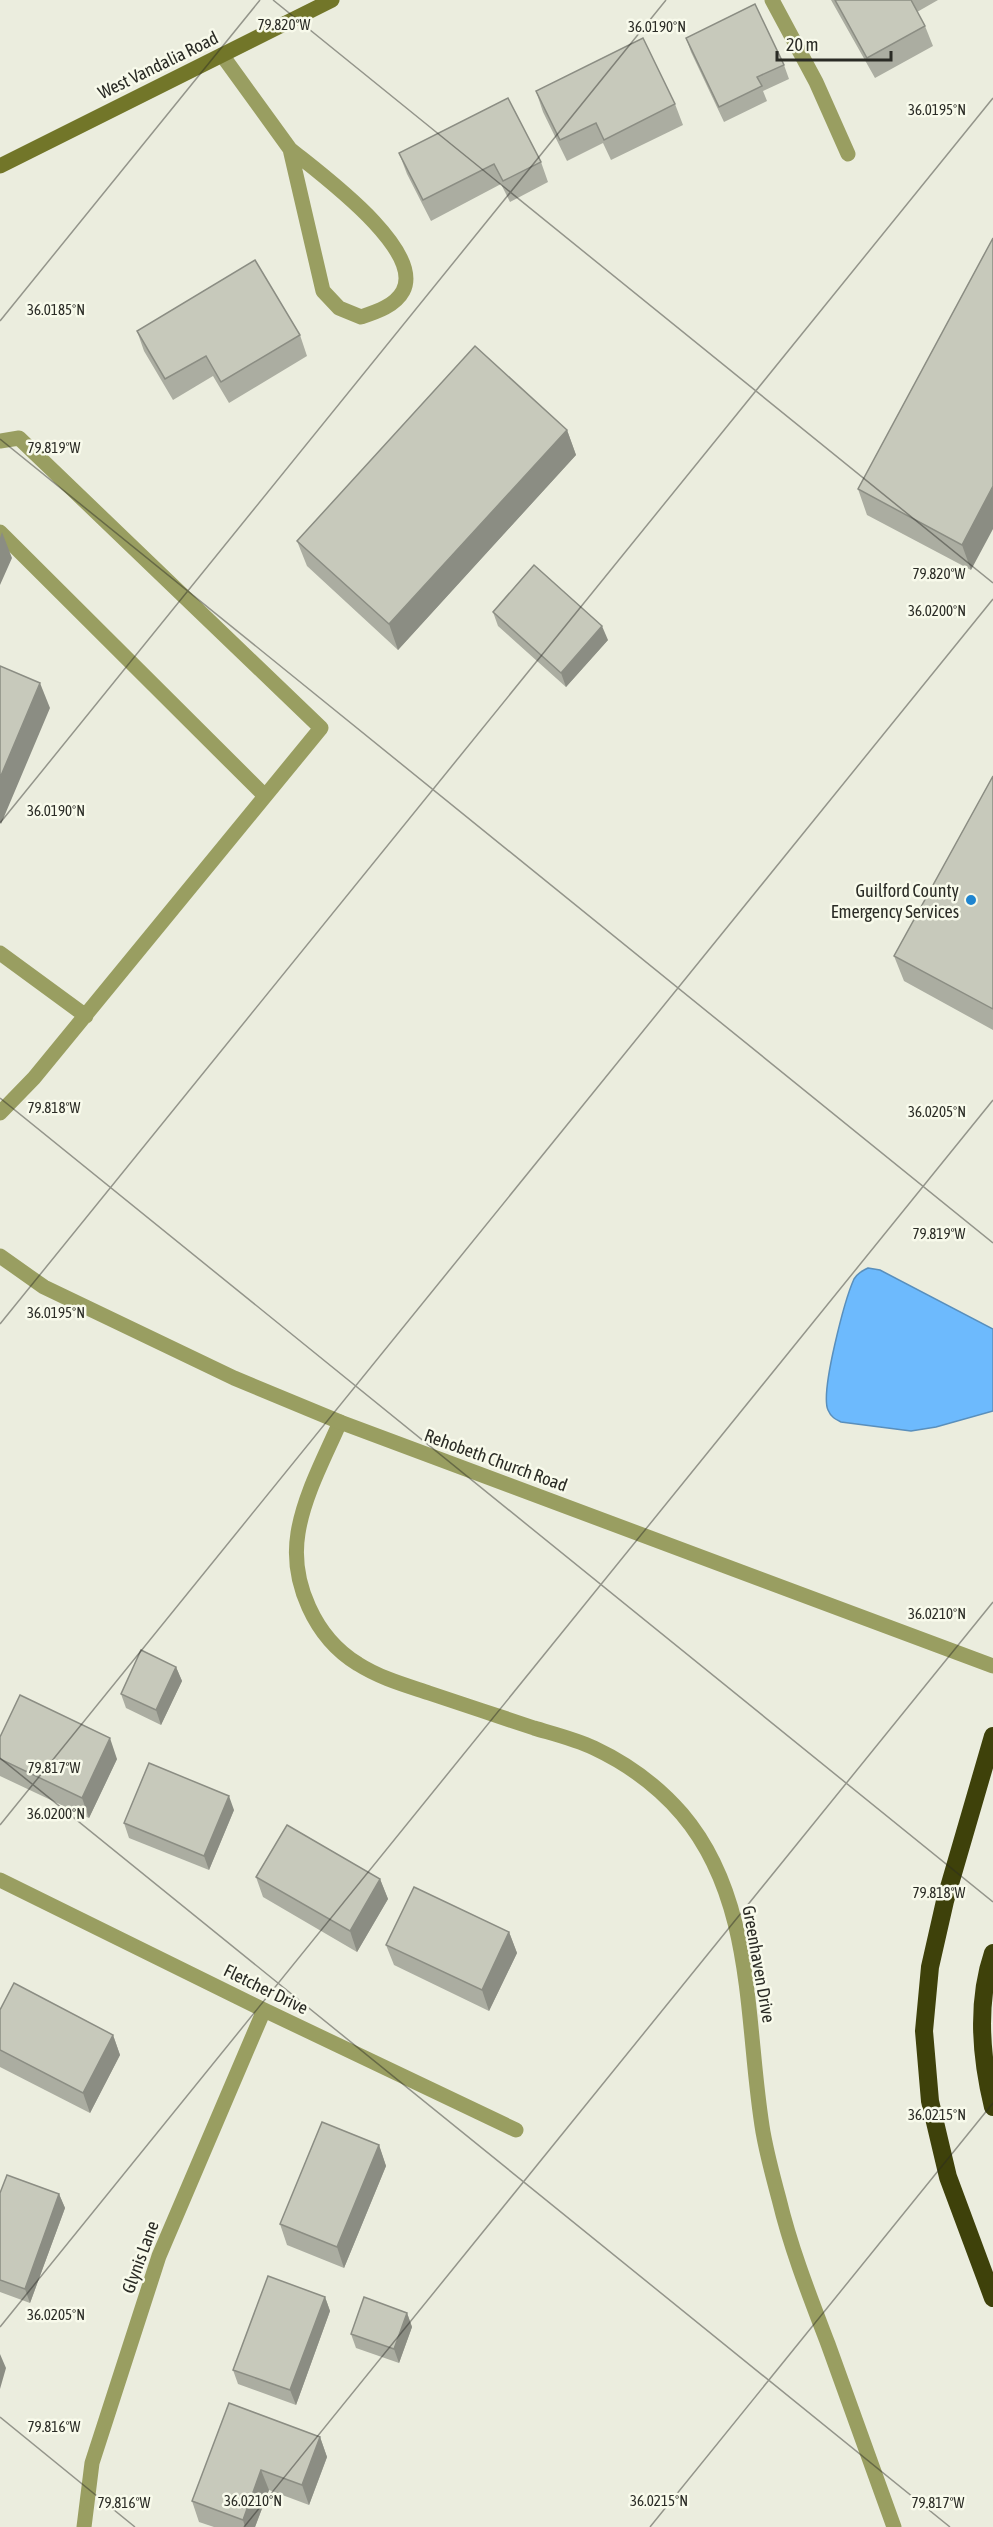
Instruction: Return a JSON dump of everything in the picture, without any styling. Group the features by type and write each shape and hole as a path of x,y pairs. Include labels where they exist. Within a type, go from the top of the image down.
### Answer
{"highway":[{"path":"993,1736 945,1901 930,1967 924,2031 930,2101 948,2177 993,2298"},
{"path":"993,1953 982,2013 984,2070 993,2107"}],"main road":[{"name":"West Vandalia Road","path":"0,166 333,0"}],"street":[{"path":"772,0 816,82 848,154"},
{"path":"222,55 290,149 351,198 389,240 406,266 404,290 386,308 361,317 339,308 323,291 290,149"},
{"path":"0,441 19,438 321,728 34,1078 3,1104"},
{"path":"0,532 265,796"},
{"path":"0,953 86,1016"},
{"name":"Rehobeth Church Road","path":"0,1256 44,1287 234,1378 340,1422 993,1666"},
{"name":"Greenhaven Drive","path":"340,1422 311,1492 298,1531 297,1557 299,1579 308,1605 320,1627 332,1642 358,1664 390,1680 590,1746 627,1765 658,1789 683,1815 705,1845 716,1866 735,1921 746,1987 763,2132 780,2204 806,2286 894,2527"},
{"name":"Fletcher Drive","path":"0,1880 264,2010 516,2130"},
{"name":"Glynis Lane","path":"84,2527 92,2463 159,2256 264,2010"}],"water":[{"path":"868,1268 880,1270 993,1329 993,1411 936,1427 911,1431 841,1422 832,1416 826,1400 835,1345 854,1279"}],"building":[{"path":"835,0 911,0 925,26 867,58"},
{"path":"755,4 784,65 757,77 762,86 719,107 686,38"},
{"path":"643,38 675,104 604,140 596,123 560,140 536,91"},
{"path":"508,98 541,162 503,181 494,164 423,200 399,153"},
{"path":"993,238 993,486 962,545 858,489"},
{"path":"255,260 300,335 221,382 206,356 165,379 137,331"},
{"path":"475,346 567,430 389,624 297,541"},
{"path":"534,565 602,626 561,673 493,612"},
{"path":"0,666 40,683 0,778"},
{"name":"Guilford County Emergency Services","path":"993,776 993,1009 894,956"},
{"path":"141,1650 176,1667 156,1710 121,1694"},
{"path":"20,1695 110,1738 82,1798 0,1759 0,1737"},
{"path":"149,1763 229,1796 204,1856 124,1823"},
{"path":"287,1825 380,1879 350,1931 256,1877"},
{"path":"414,1887 509,1932 482,1990 386,1945"},
{"path":"14,1983 113,2035 83,2093 0,2050 0,2010"},
{"path":"322,2122 379,2145 337,2247 280,2224"},
{"path":"7,2175 59,2194 25,2289 0,2280 0,2193"},
{"path":"268,2276 325,2297 290,2390 233,2370"},
{"path":"364,2297 407,2313 394,2349 351,2334"},
{"path":"229,2403 320,2437 302,2485 261,2470 243,2520 192,2501"}],"place":[{"name":"Guilford County Emergency Services","path":"971,900"}]}
